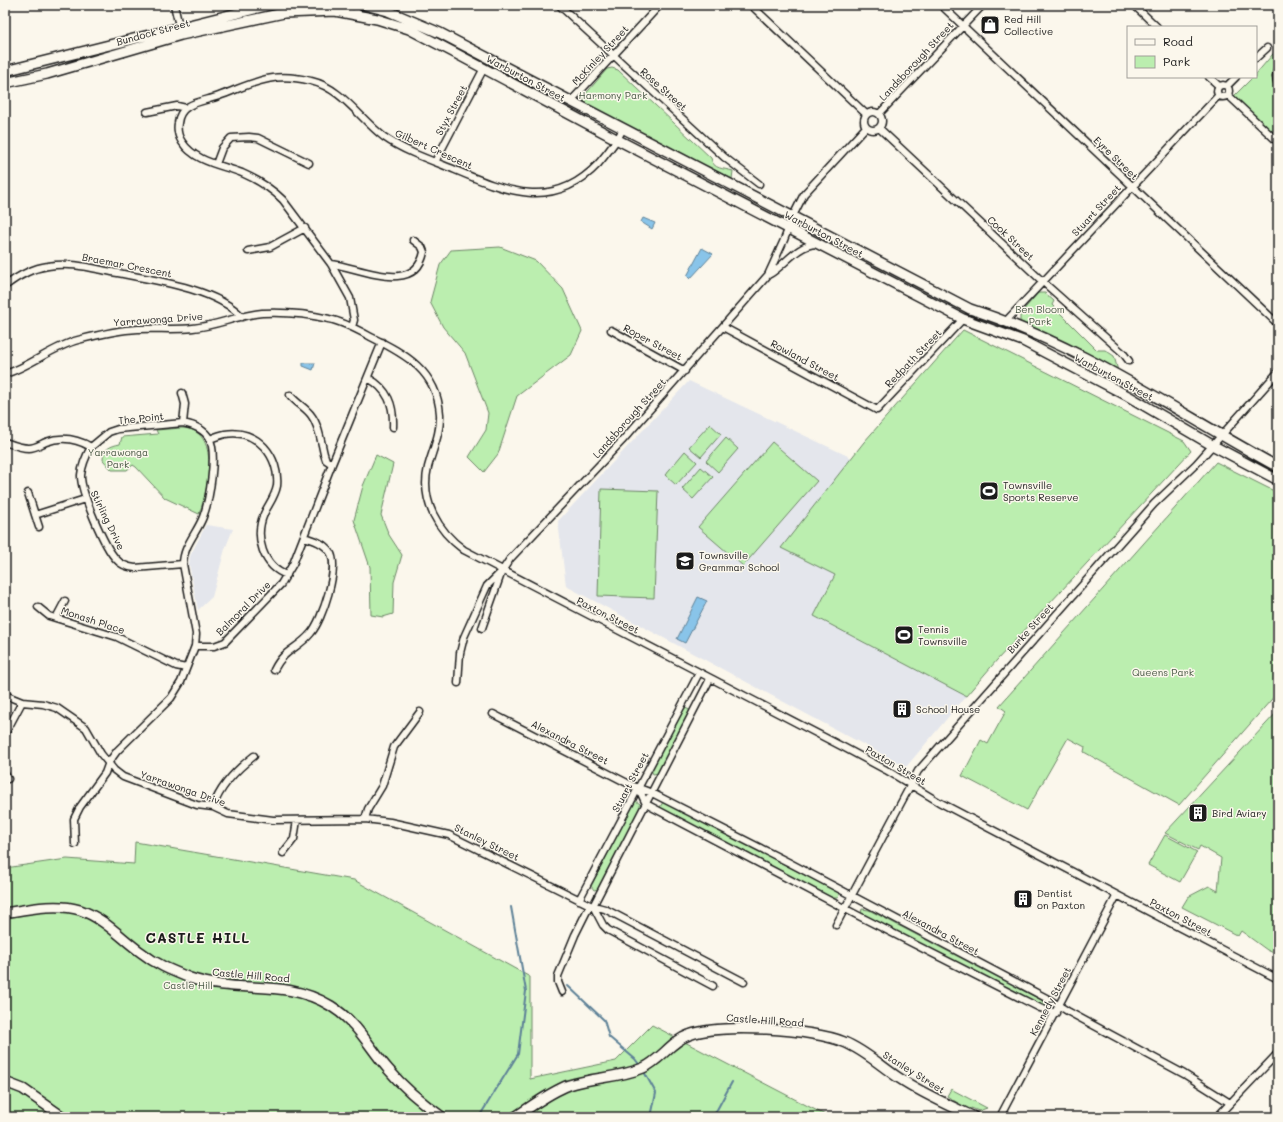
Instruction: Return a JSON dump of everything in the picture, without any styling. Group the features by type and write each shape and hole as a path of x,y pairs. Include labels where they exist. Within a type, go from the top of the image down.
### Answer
{"main road":[{"name":"Bundock Street","path":"5,71 179,26 270,5"},
{"name":"Warburton Street","path":"365,5 388,11 424,25 970,309 1006,320 1045,337 1136,384 1221,436 1278,467"},
{"name":"Bundock Street","path":"5,83 47,74 181,35 270,16 353,9"},
{"name":"Warburton Street","path":"353,9 409,29 618,140 963,319 1023,341 1128,396 1212,445 1278,480"},
{"name":"Castle Hill Road","path":"5,913 54,907 69,907 81,911 108,926 141,953 171,970 208,983 223,986 288,989 303,992 321,1000 349,1020 362,1034 387,1068 402,1084 442,1117"},
{"name":"Castle Hill Road","path":"515,1117 558,1090 570,1085 626,1074 645,1067 687,1035 700,1031 738,1028 820,1035 843,1042"},
{"name":"Stanley Street","path":"843,1042 909,1084 941,1102 974,1117"},
{"path":"5,1082 22,1089 63,1117"}],"street":[{"path":"174,5 179,26"},
{"path":"380,5 388,11"},
{"name":"Rose Street","path":"559,5 724,157 759,184"},
{"name":"McKinley Street","path":"571,101 612,55 660,5"},
{"path":"751,5 866,114"},
{"name":"Eyre Street","path":"941,5 1278,324"},
{"name":"Landsborough Street","path":"880,114 983,5"},
{"path":"1134,5 1156,26"},
{"path":"1257,57 1267,48"},
{"path":"1278,64 1276,77 1278,86"},
{"name":"Styx Street","path":"435,162 484,68"},
{"name":"Gilbert Crescent","path":"147,112 177,106 186,108 195,102 219,96 264,78 312,81 331,89 373,129 392,142 435,162 503,189 523,193 548,192 566,187 582,178 592,170 618,140 623,129"},
{"path":"1210,78 1219,86"},
{"path":"1227,86 1235,78"},
{"path":"1227,86 1223,84 1216,90 1218,96 1223,98 1228,95"},
{"path":"1227,86 1229,89 1228,95"},
{"path":"1228,95 1278,142"},
{"name":"Stuart Street","path":"1006,320 1218,96"},
{"path":"186,108 179,118 177,130 182,141 199,158 244,174 270,188 284,200 331,264 350,298 354,320 352,327"},
{"path":"871,111 880,114 882,120 879,128 874,130 866,128 863,122 866,114 871,111"},
{"name":"Landsborough Street","path":"768,276 793,216 804,194 866,128"},
{"name":"Cook Street","path":"879,128 1042,281 1123,353 1129,362"},
{"path":"216,164 222,148 231,138 249,137 258,138 309,163"},
{"path":"248,251 270,247 305,228"},
{"path":"331,264 343,265 369,274 398,276 406,275 417,268 424,252 422,247 413,240"},
{"name":"Landsborough Street","path":"458,683 460,653 464,637 487,586 502,571 511,558 622,441 768,276 781,267 803,247 818,244"},
{"name":"Braemar Crescent","path":"5,286 26,272 37,268 69,264 155,280 192,289 235,309 242,317"},
{"name":"Yarrawonga Drive","path":"5,374 17,370 76,340 137,329 205,327 261,313 308,315 331,319 352,327 382,342 417,364 425,373 435,393 440,423 428,469 427,482 429,506 439,526 454,543 502,571"},
{"name":"Redpath Street","path":"877,410 963,319"},
{"name":"Rowland Street","path":"724,327 877,410"},
{"name":"Roper Street","path":"611,330 685,371"},
{"name":"Balmoral Drive","path":"195,646 214,646 225,642 281,584 287,575 304,537 382,342"},
{"name":"Burke Street","path":"836,925 918,771 1154,504 1196,464 1278,372"},
{"path":"368,378 378,384 387,394 392,406 393,427"},
{"path":"182,393 185,404 183,423"},
{"path":"290,395 297,404 315,420 326,460 332,464"},
{"name":"The Point","path":"91,447 104,435 118,429 183,423 205,432 210,439"},
{"path":"75,844 74,819 80,806 105,773 109,762 117,751 171,698 181,682 195,646 196,634 182,564 183,554 203,517 208,499 213,452 210,439 224,434 242,434 260,443 273,458 277,475 276,488 264,514 259,539 263,551 273,567 279,572 287,575"},
{"path":"5,442 30,448 55,440 68,438 81,441 91,447"},
{"name":"Stirling Drive","path":"91,447 86,457 81,476 85,499 112,553 127,567 135,568 182,564"},
{"path":"28,493 39,527"},
{"path":"35,515 85,499"},
{"path":"274,670 282,656 306,639 316,626 320,618 334,568 331,552 317,541 304,537"},
{"name":"Landsborough Street","path":"482,628 502,571"},
{"name":"Paxton Street","path":"502,571 859,756 945,806 1278,979"},
{"path":"56,618 65,602"},
{"name":"Monash Place","path":"38,607 49,616 117,637 176,666 186,668"},
{"name":"Stuart Street","path":"579,900 699,673"},
{"path":"562,992 558,982 558,976 575,935 652,793 710,679"},
{"name":"Yarrawonga Drive","path":"5,695 22,702 43,704 57,708 86,728 101,754 114,770 123,777 197,805 213,807 228,814 273,820 365,819"},
{"path":"5,734 22,702"},
{"path":"365,819 368,808 382,786 394,747 420,712"},
{"name":"Alexandra Street","path":"493,714 638,789 652,793 852,896 1184,1074 1230,1103"},
{"path":"213,807 217,796 241,766 254,756"},
{"path":"638,789 646,804 1040,1008 1056,1013"},
{"name":"Stanley Street","path":"365,819 390,822 450,835 591,906 605,909 744,982"},
{"path":"283,853 294,839 296,820"},
{"name":"Kennedy Street","path":"1003,1115 1117,895"},
{"path":"591,906 608,930 713,986"},
{"path":"1217,1117 1278,1053"}],"shaded area":[{"name":"Townsville Grammar School","path":"689,381 852,458 781,548 835,575 814,616 966,696 906,767 566,586 558,521"},
{"path":"206,525 233,529 225,549 212,597 198,610 189,564 190,556"}],"green space":[{"path":"1278,48 1278,138 1233,97 1252,78 1257,78 1257,73"},
{"name":"Harmony Park","path":"612,68 618,70 711,158 716,167 733,171 732,179 586,105 583,97 607,69"},
{"path":"500,247 536,261 563,289 582,331 571,355 517,396 498,454 484,472 469,457 486,430 488,413 465,353 443,327 430,302 440,265 451,250"},
{"name":"Ben Bloom Park","path":"1038,293 1045,293 1054,301 1052,305 1097,350 1105,350 1114,356 1118,371 1020,323 1020,314"},
{"name":"Townsville Sports Reserve","path":"963,330 1184,441 1191,451 997,660 966,696 814,616 835,575 781,548 864,442"},
{"path":"710,424 721,434 701,457 689,447"},
{"name":"Yarrawonga Park","path":"182,428 195,431 203,439 207,450 209,463 208,477 206,491 199,514 165,498 133,465 127,470 112,470 103,460 104,453 110,447 120,444 122,437 158,434 156,430"},
{"path":"726,438 738,449 718,472 706,461"},
{"path":"772,442 817,481 743,566 698,527"},
{"path":"685,451 697,462 676,485 665,475"},
{"path":"376,455 393,464 381,515 389,535 402,555 394,582 393,614 383,617 371,615 370,567 354,520 363,486"},
{"name":"Queens Park","path":"1216,462 1278,493 1278,692 1179,805 1084,752 1085,747 1068,738 1027,810 962,776 981,740 988,744 1006,711 999,706"},
{"path":"701,467 713,477 693,499 682,489"},
{"path":"601,489 658,491 654,598 598,596"},
{"path":"684,707 691,711 659,773 653,774 651,770"},
{"path":"1278,711 1278,955 1267,950 1241,931 1238,936 1182,907 1188,897 1209,886 1218,891 1221,858 1200,846 1198,850 1165,833"},
{"path":"636,801 641,807 598,889 594,890 591,886"},
{"path":"663,802 839,893 838,898 832,898 659,809"},
{"path":"1165,835 1197,852 1180,882 1148,865"},
{"name":"Castle Hill","path":"135,842 354,880 530,977 530,1079 616,1061 652,1025 829,1117 5,1117 5,868 67,859 134,864"},
{"path":"862,909 869,910 1043,1001 1051,1008 1034,1004 861,913"},
{"path":"951,1089 987,1108 979,1111 971,1108 970,1111 947,1096"}],"water":[{"path":"643,218 655,223 652,229 641,222"},
{"path":"702,248 713,254 690,279 687,276"},
{"path":"303,363 315,363 313,370 303,366"},
{"path":"698,597 707,601 685,643 677,639"}],"waterway":[{"path":"479,1117 518,1054 526,991 511,907"},
{"path":"568,986 604,1020 609,1037 635,1059 641,1067"},
{"path":"643,1070 656,1093 651,1117"},
{"path":"713,1117 732,1082"}],"place":[{"name":"Red Hill Collective","path":"990,25"},
{"name":"Townsville Sports Reserve","path":"989,491"},
{"name":"Townsville Grammar School","path":"685,561"},
{"name":"Tennis Townsville","path":"904,635"},
{"name":"School House","path":"902,709"},
{"name":"Bird Aviary","path":"1198,813"},
{"name":"Dentist on Paxton","path":"1023,899"}],"district":[{"name":"CASTLE HILL","path":"198,937"}]}
